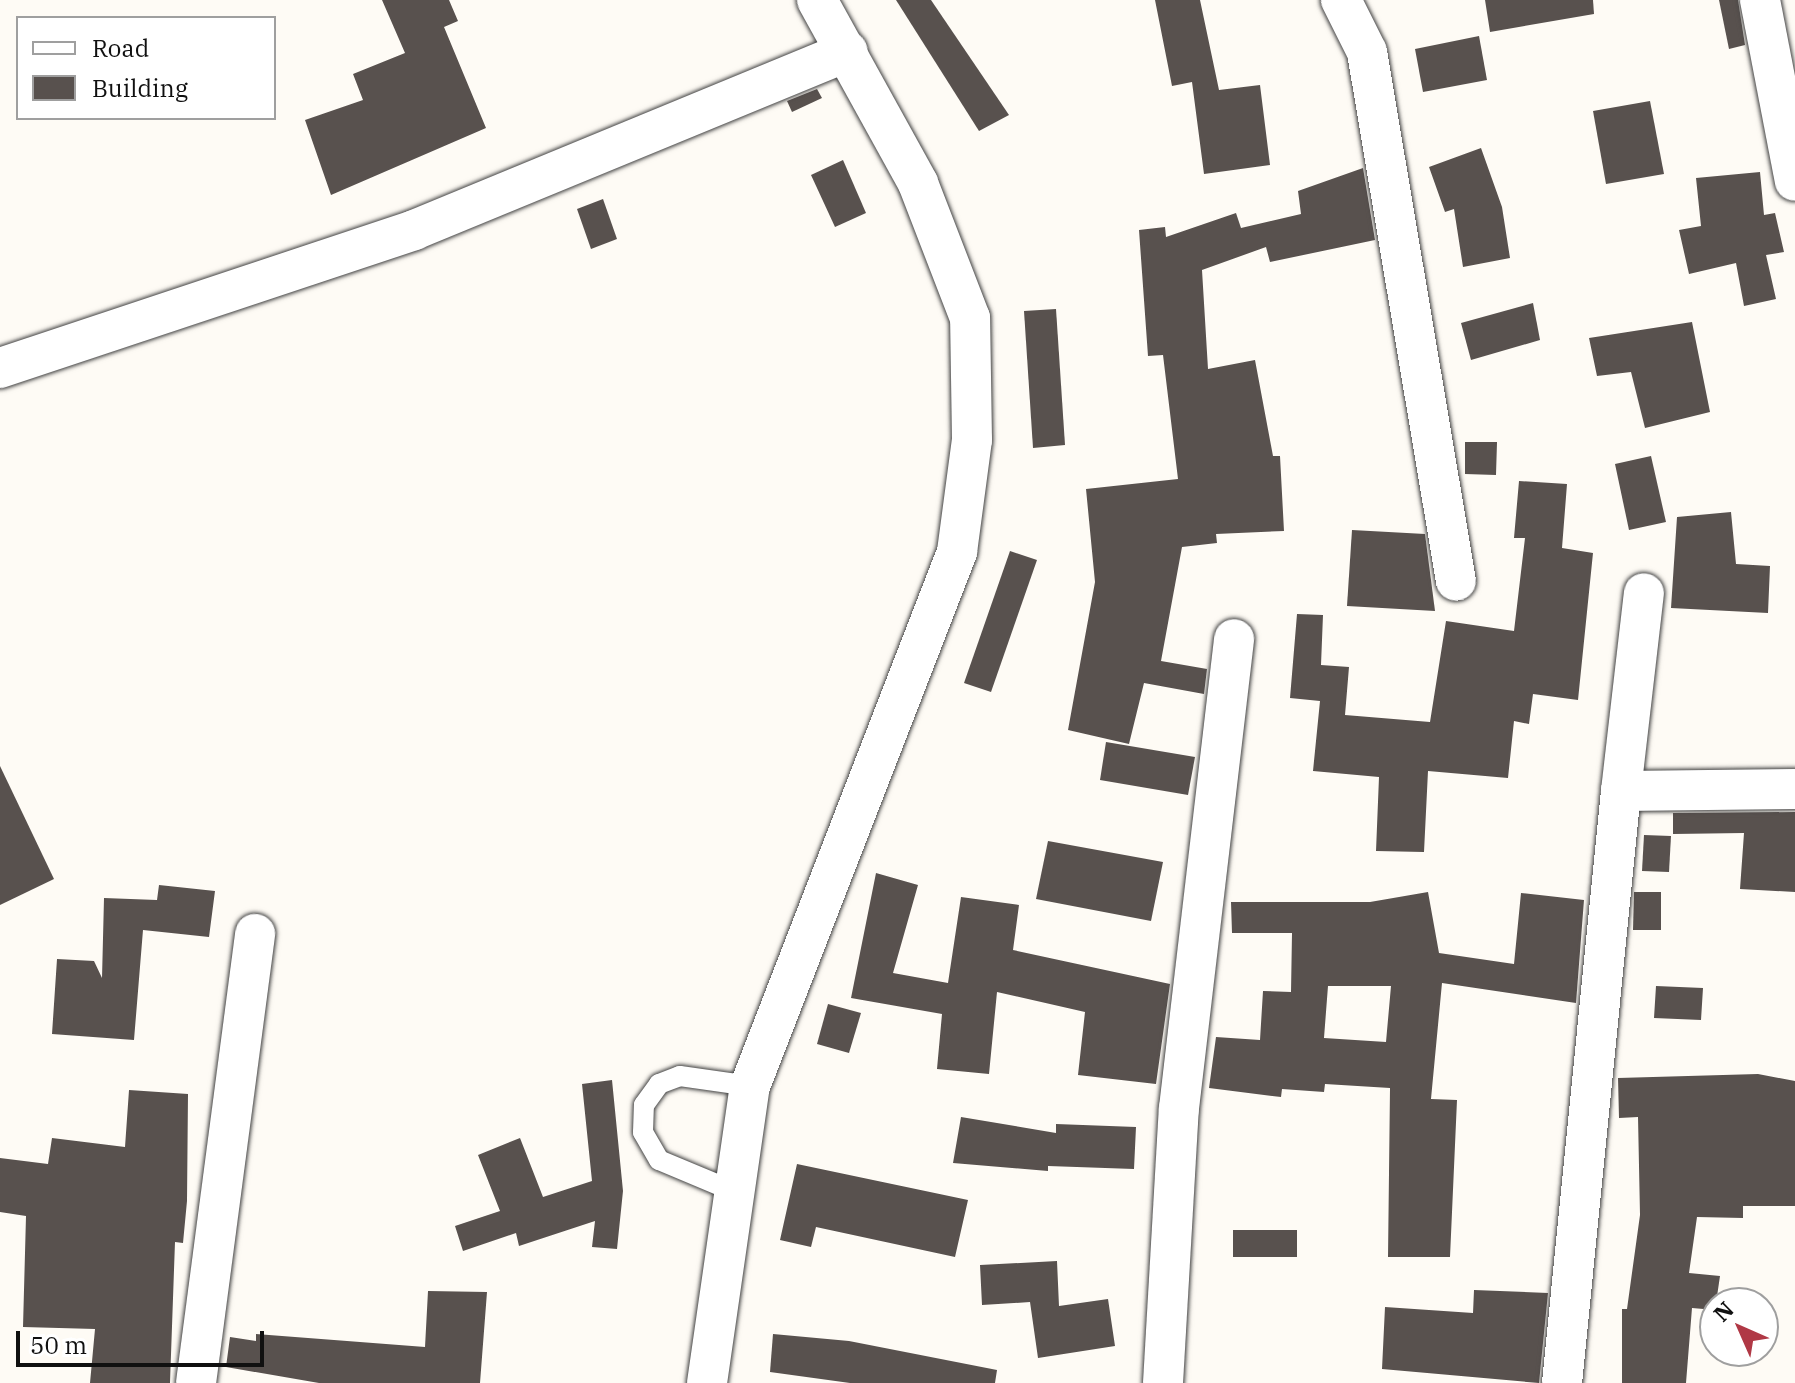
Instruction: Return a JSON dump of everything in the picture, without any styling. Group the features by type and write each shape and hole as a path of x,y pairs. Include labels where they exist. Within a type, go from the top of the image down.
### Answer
{"street":[{"path":"707,1383 750,1086 957,552 972,440 970,318 918,183 848,51 817,0"},
{"path":"1341,0 1367,52 1456,581"},
{"path":"1760,0 1795,181"},
{"path":"0,368 414,230 848,51"},
{"path":"1562,1383 1621,791 1644,593"},
{"path":"1163,1383 1179,1108 1234,639"},
{"path":"1621,791 1795,789"},
{"path":"196,1383 255,934"}],"lane":[{"path":"733,1191 659,1160 645,1140 644,1105 659,1084 680,1076 750,1086"}],"building":[{"path":"382,0 449,0 458,21 444,27 486,128 331,195 305,120 363,100 353,74 405,53"},
{"path":"896,0 931,0 1009,115 979,131"},
{"path":"1155,0 1200,0 1219,90 1260,85 1270,165 1204,174 1192,82 1172,86"},
{"path":"1485,0 1593,0 1594,14 1490,32"},
{"path":"1719,0 1738,0 1745,45 1729,49"},
{"path":"1479,36 1487,80 1423,92 1415,49"},
{"path":"817,89 822,98 792,112 787,101"},
{"path":"1650,101 1664,174 1606,184 1593,111"},
{"path":"1481,148 1502,207 1510,258 1463,267 1454,209 1445,212 1429,167"},
{"path":"843,160 866,213 835,227 811,175"},
{"path":"1363,168 1375,240 1270,262 1266,247 1202,270 1208,369 1255,360 1273,456 1280,456 1284,531 1216,534 1217,543 1182,547 1161,661 1207,669 1204,694 1144,683 1129,744 1068,730 1095,582 1086,489 1178,479 1163,355 1148,356 1139,230 1165,227 1166,237 1236,213 1241,228 1301,214 1298,191"},
{"path":"1760,172 1764,215 1775,213 1784,252 1766,255 1776,299 1744,306 1736,263 1689,274 1679,230 1701,226 1696,178"},
{"path":"603,199 617,239 591,249 577,209"},
{"path":"1533,303 1540,340 1471,360 1461,323"},
{"path":"1056,309 1065,445 1033,448 1024,311"},
{"path":"1692,322 1710,412 1645,428 1631,372 1597,376 1589,338"},
{"path":"1465,442 1497,442 1496,475 1465,474"},
{"path":"1651,456 1666,522 1629,530 1615,464"},
{"path":"1519,481 1567,484 1562,548 1593,553 1578,700 1533,694 1529,724 1514,721 1508,778 1428,771 1424,852 1376,851 1379,777 1313,771 1320,701 1290,698 1297,614 1323,615 1321,665 1349,667 1345,715 1430,722 1446,621 1514,631 1525,538 1514,538"},
{"path":"1731,512 1736,564 1770,566 1768,613 1671,608 1677,517"},
{"path":"1352,530 1425,534 1435,611 1347,606"},
{"path":"1010,551 1037,560 991,692 964,683"},
{"path":"1106,742 1195,757 1188,795 1100,780"},
{"path":"0,766 54,879 0,905"},
{"path":"1795,812 1795,892 1740,889 1744,833 1673,834 1673,813"},
{"path":"1644,835 1671,836 1669,872 1642,871"},
{"path":"1048,841 1163,862 1151,921 1036,899"},
{"path":"876,873 918,885 893,973 948,983 961,897 1019,905 1013,950 1170,984 1156,1084 1078,1075 1085,1012 997,992 989,1074 937,1069 942,1014 851,998"},
{"path":"159,885 215,891 209,937 143,930 134,1040 52,1034 57,959 94,961 102,978 104,898 157,900"},
{"path":"1428,892 1439,953 1514,964 1521,893 1584,900 1576,1003 1442,983 1431,1099 1457,1100 1450,1257 1388,1257 1390,1088 1325,1084 1324,1092 1282,1089 1281,1097 1209,1088 1216,1037 1260,1040 1263,991 1291,992 1292,933 1232,933 1231,902 1370,902","holes":["1328,986 1391,986 1386,1042 1324,1038"]},
{"path":"1634,892 1661,892 1661,930 1633,930"},
{"path":"1656,986 1703,988 1701,1020 1654,1018"},
{"path":"828,1004 861,1013 849,1053 817,1044"},
{"path":"1758,1074 1795,1081 1795,1206 1743,1206 1743,1218 1697,1217 1689,1273 1720,1276 1718,1287 1699,1287 1699,1309 1692,1308 1686,1383 1622,1383 1622,1309 1627,1309 1640,1215 1638,1117 1619,1118 1618,1078"},
{"path":"612,1080 623,1191 617,1249 592,1247 595,1221 519,1246 516,1233 463,1251 455,1226 500,1211 478,1155 520,1138 543,1197 592,1181 582,1084"},
{"path":"129,1090 188,1094 187,1201 183,1243 175,1242 170,1383 90,1383 95,1329 23,1327 26,1216 0,1212 0,1158 48,1164 52,1138 125,1147"},
{"path":"961,1117 1056,1133 1056,1124 1136,1127 1134,1169 1048,1166 1048,1171 953,1163"},
{"path":"797,1164 968,1200 955,1257 816,1227 811,1247 780,1240"},
{"path":"1233,1230 1297,1230 1297,1257 1233,1257"},
{"path":"1057,1261 1059,1306 1108,1299 1115,1346 1038,1358 1030,1302 982,1305 980,1265"},
{"path":"1474,1290 1548,1293 1539,1383 1382,1369 1385,1307 1473,1313"},
{"path":"428,1291 487,1292 480,1383 319,1383 226,1367 230,1337 256,1341 256,1334 425,1347"},
{"path":"773,1334 849,1341 997,1370 995,1383 850,1383 770,1372"}]}
